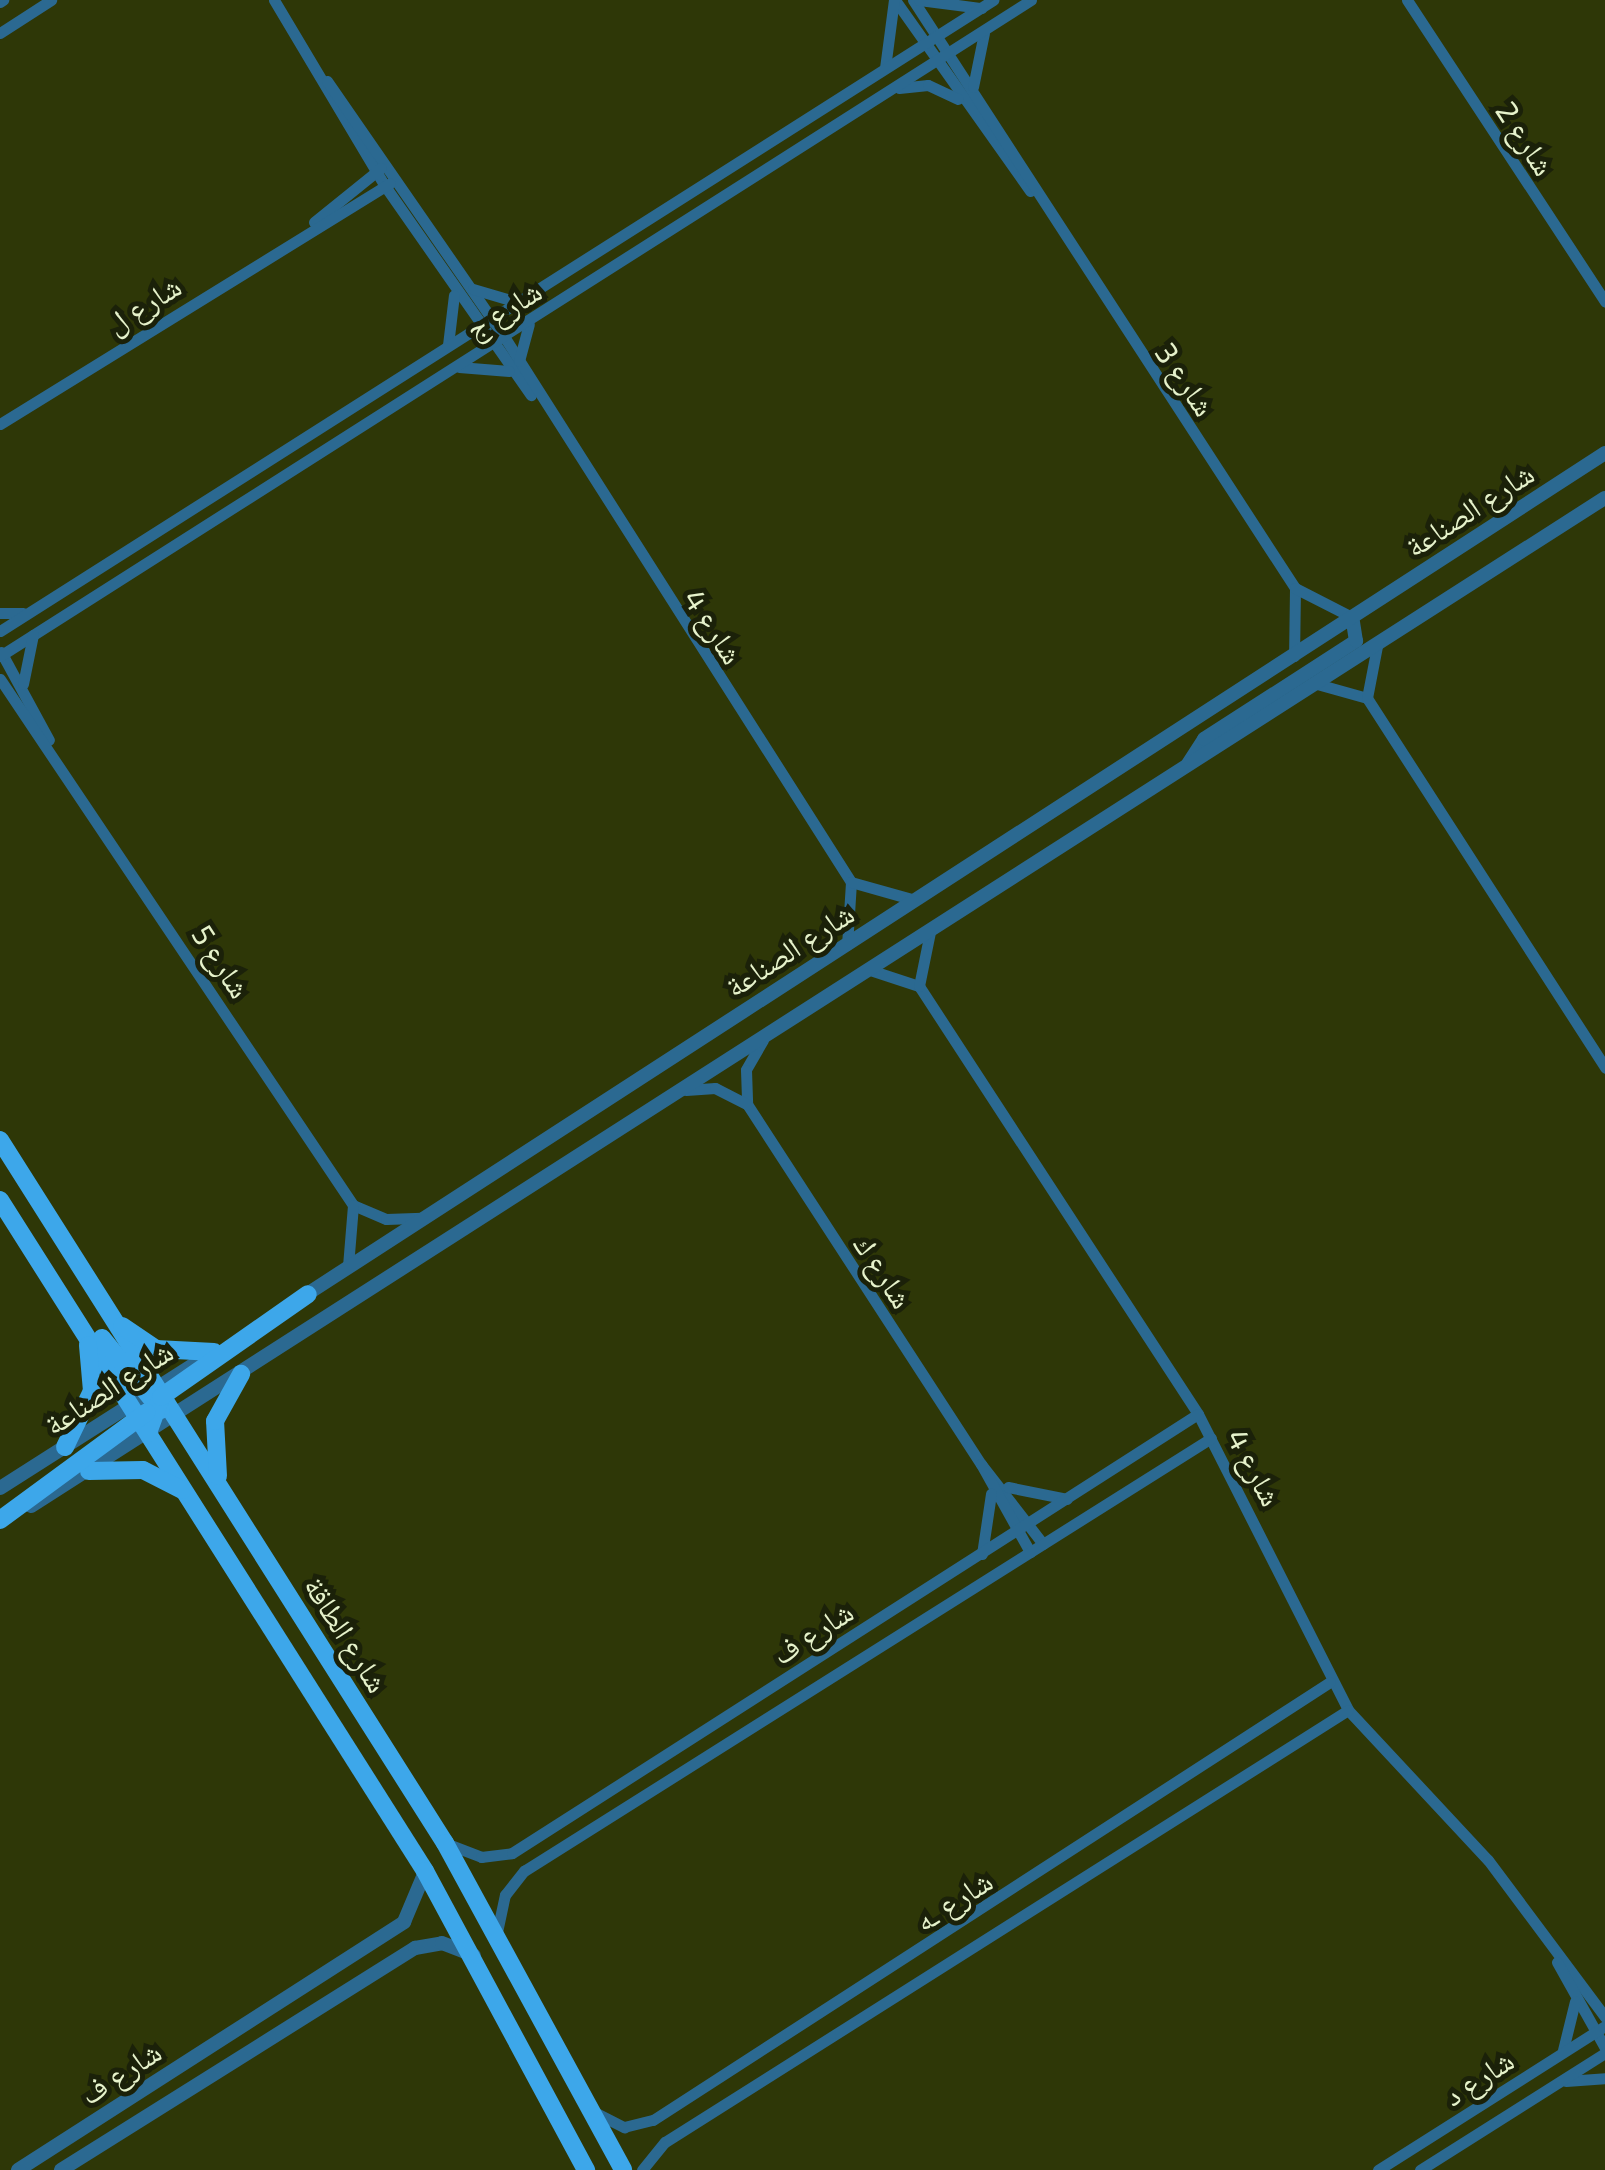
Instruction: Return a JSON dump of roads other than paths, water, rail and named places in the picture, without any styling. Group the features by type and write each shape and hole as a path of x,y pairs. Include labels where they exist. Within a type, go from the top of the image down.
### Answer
{"main road":[{"name":"شارع الطاقة","path":"0,1140 111,1316 190,1496 425,1871 474,1955 586,2170"},
{"name":"شارع الطاقة","path":"0,1200 84,1330 220,1486 256,1541 497,1932 623,2170"},
{"path":"40,1260 256,1541"},
{"path":"0,1522 308,1294"},
{"path":"111,1316 156,1349 214,1352"},
{"path":"65,1447 92,1391 84,1330"},
{"path":"220,1486 214,1421 241,1374"},
{"path":"89,1471 143,1470 190,1496"}],"street":[{"path":"0,33 50,0"},
{"name":"شارع 4","path":"274,0 505,338 535,398 851,882"},
{"path":"885,68 895,0"},
{"name":"شارع 3","path":"895,0 962,102 1037,197"},
{"path":"916,0 981,8"},
{"name":"شارع 3","path":"916,0 1037,197 1295,588 1352,617"},
{"name":"شارع ج","path":"0,631 993,0"},
{"name":"شارع ج","path":"1,654 529,324 1031,0"},
{"name":"شارع 2","path":"1408,0 1605,302"},
{"path":"973,91 974,56 988,28"},
{"name":"شارع 4","path":"327,81 376,172 478,328 509,372 535,398"},
{"path":"890,90 928,85 962,102"},
{"name":"شارع ل","path":"311,225 388,164"},
{"name":"شارع ل","path":"0,424 311,225 398,179"},
{"path":"469,286 521,302"},
{"path":"448,347 454,291"},
{"path":"519,361 529,324"},
{"path":"455,367 509,372"},
{"name":"شارع الصناعة","path":"0,1522 89,1471 214,1352 1605,453"},
{"path":"260,468 272,487"},
{"name":"شارع الصناعة","path":"0,1488 65,1447 241,1374 1605,498"},
{"path":"132,547 143,567"},
{"path":"1293,658 1295,588"},
{"path":"0,614 27,613"},
{"path":"1185,769 1204,739 1356,641 1352,617"},
{"path":"23,684 34,636"},
{"path":"1368,698 1377,646"},
{"name":"شارع 5","path":"1,654 23,684 51,744"},
{"name":"شارع 5","path":"0,678 5,691 51,744 354,1205"},
{"path":"1318,684 1368,698 1605,1068"},
{"path":"848,945 851,882 916,900"},
{"path":"870,970 919,986 930,932"},
{"name":"شارع 4","path":"919,986 1198,1414 1330,1682 1348,1710 1488,1860 1556,1958 1605,2017"},
{"path":"680,1091 715,1088 747,1104 746,1070 763,1040"},
{"name":"شارع ك","path":"747,1104 995,1486 1030,1552"},
{"path":"348,1266 354,1205 386,1219 422,1218"},
{"name":"شارع ف","path":"445,1843 481,1857 512,1852 1198,1414"},
{"name":"شارع ف","path":"497,1932 506,1895 524,1870 772,1718 1211,1438"},
{"path":"981,1556 995,1486 1034,1498 1071,1498"},
{"name":"شارع ك","path":"995,1486 1043,1544"},
{"name":"شارع ـه","path":"594,2112 624,2127 653,2120 1002,1899 1330,1682"},
{"path":"758,1698 772,1718"},
{"name":"شارع ـه","path":"642,2170 665,2142 1348,1710"},
{"name":"شارع ف","path":"18,2170 404,1922 425,1871"},
{"path":"1002,1899 1018,1922"},
{"name":"شارع ف","path":"62,2170 415,1948 442,1944 474,1955"},
{"name":"شارع 4","path":"1556,1958 1575,2001 1600,2029 1605,2050"},
{"path":"1590,1996 1605,2000"},
{"path":"1560,2054 1575,2001"},
{"name":"شارع د","path":"1378,2170 1600,2029"},
{"name":"شارع د","path":"1420,2170 1605,2050"},
{"path":"1557,2084 1605,2078"}]}
